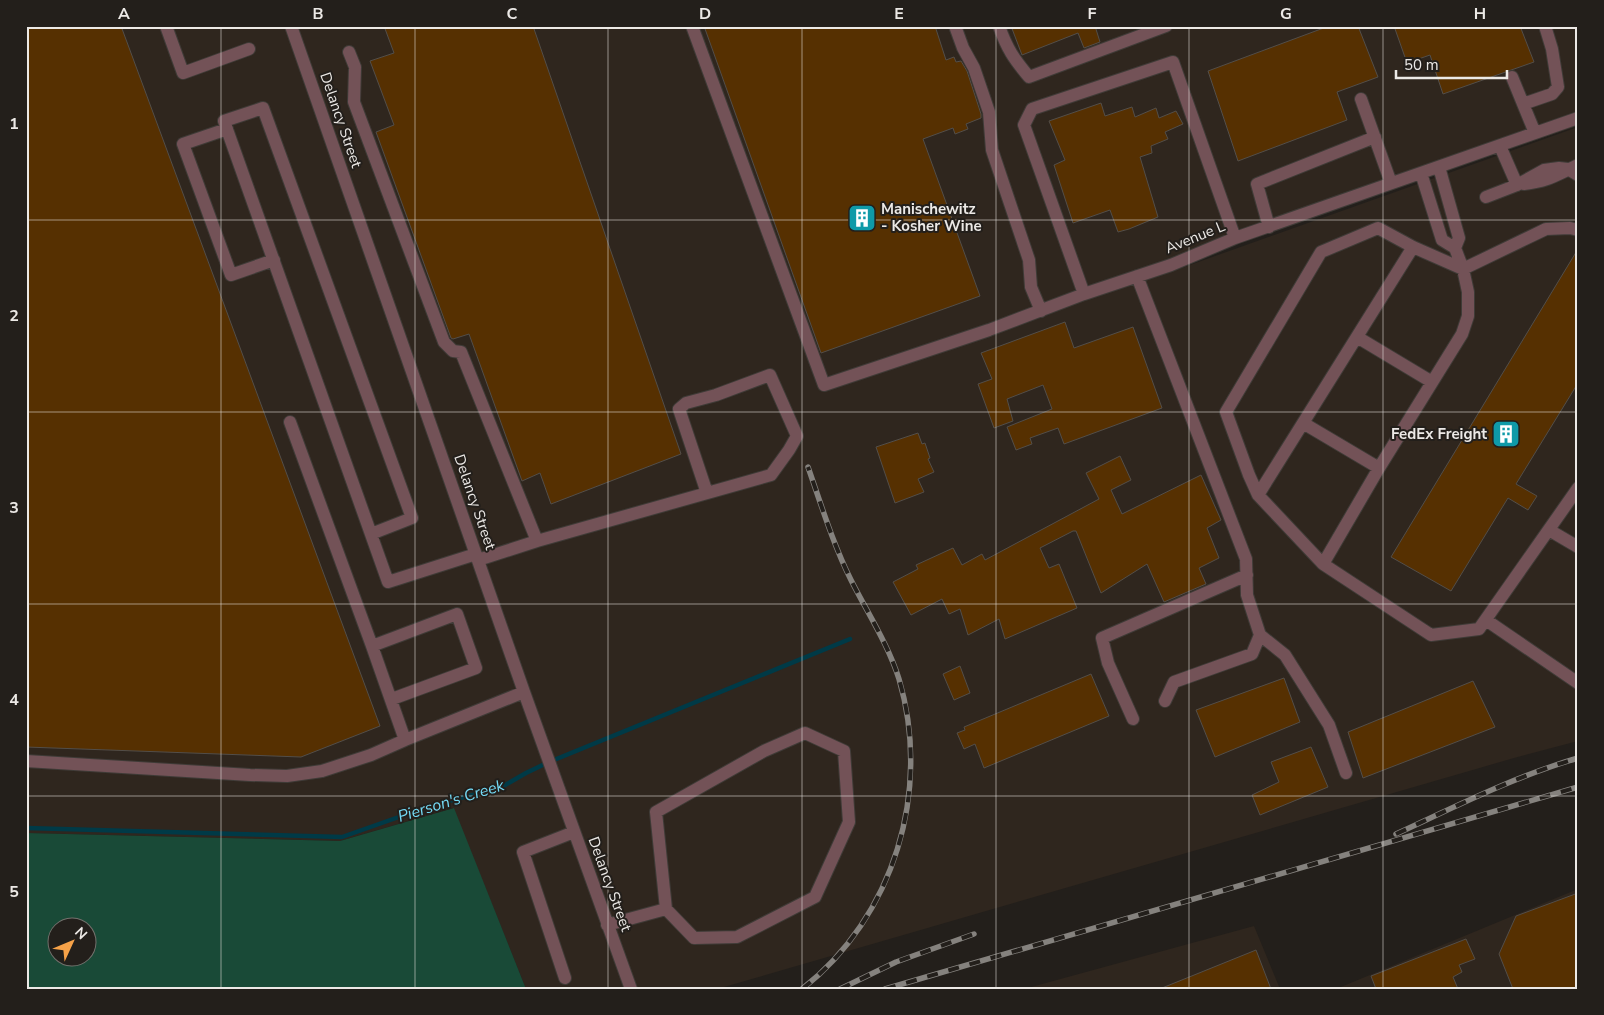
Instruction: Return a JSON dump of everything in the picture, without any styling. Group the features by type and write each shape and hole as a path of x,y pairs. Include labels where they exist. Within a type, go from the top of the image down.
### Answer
{"street":[{"path":"166,26 183,73 249,49"},
{"name":"Delancy Street","path":"291,26 524,692 631,989"},
{"name":"Avenue L","path":"692,26 824,385 1041,311 1084,294 1170,265 1235,238 1578,118"},
{"path":"955,26 963,48 974,68 989,112 992,150 1029,260 1031,287 1041,311"},
{"path":"999,26 1014,59 1030,77 1166,26"},
{"path":"1523,104 1552,94 1558,86 1552,48 1545,26"},
{"path":"349,52 355,67 354,102 444,342 453,351 461,352 537,541"},
{"path":"1084,294 1024,125 1032,109 1173,62 1235,238"},
{"path":"1512,77 1535,133"},
{"path":"1361,99 1391,184"},
{"path":"371,534 412,518 263,108 224,122 388,582 771,475 797,436 770,375 716,395 686,403 679,409 706,493"},
{"path":"227,129 183,144 232,275 274,260"},
{"path":"1269,227 1257,184 1375,137"},
{"path":"1500,146 1517,185"},
{"path":"1439,167 1459,238 1455,248"},
{"path":"1486,197 1517,185 1539,182 1575,170"},
{"path":"1323,564 1379,468 1462,334 1468,316 1468,292 1463,269 1455,248 1442,240 1421,173"},
{"path":"1578,230 1570,228 1546,229 1463,269 1413,247 1378,228 1321,252 1226,412 1248,475 1258,495 1323,564 1431,635 1479,630 1578,488"},
{"path":"1258,495 1413,247"},
{"path":"1137,276 1246,559 1247,595 1260,635 1285,654 1329,725 1346,773"},
{"path":"1357,337 1432,382"},
{"path":"290,422 392,699 405,740"},
{"path":"1303,423 1379,468"},
{"path":"1549,530 1578,547"},
{"path":"1133,719 1108,663 1102,638 1247,575"},
{"path":"372,646 457,614 476,668 392,699"},
{"path":"1486,620 1578,683"},
{"path":"1165,701 1174,682 1252,654 1260,635"},
{"path":"26,761 287,776 322,771 371,755 524,692"},
{"path":"805,733 844,751 849,822 815,897 737,937 694,938 666,909 656,812 764,751 805,733"},
{"path":"565,978 522,852 574,832"},
{"path":"607,925 666,909"}],"shaded area":[{"path":"26,26 1578,26 1578,126 1235,238 1159,276 1578,127 1578,741 717,989 526,989 453,808 340,841 26,833"},
{"path":"1578,889 1578,989 1336,989"},
{"path":"1254,926 1280,989 1024,989"}],"green space":[{"path":"454,808 526,989 26,989 26,833 340,841"}],"building":[{"path":"26,26 121,26 380,726 301,757 26,747"},
{"path":"384,26 533,26 681,454 551,504 540,473 522,481 469,334 451,338 376,132 394,125 370,61 394,53"},
{"name":"Manischewitz - Kosher Wine","path":"704,26 935,26 946,60 954,57 956,62 961,61 967,71 981,114 981,118 966,124 968,129 955,134 953,128 923,139 980,296 821,353"},
{"path":"1011,26 1095,26 1100,42 1084,48 1078,33 1022,55"},
{"path":"1329,26 1358,26 1378,77 1337,92 1347,120 1238,161 1208,71"},
{"path":"1394,26 1520,26 1534,62 1443,94 1430,55 1407,63"},
{"path":"1101,103 1105,116 1132,107 1135,117 1156,108 1159,118 1176,111 1183,124 1165,132 1168,139 1151,146 1152,153 1140,157 1158,217 1118,232 1110,210 1073,223 1054,165 1065,160 1049,121"},
{"name":"FedEx Freight","path":"1578,249 1578,383 1516,484 1537,496 1528,510 1508,498 1451,591 1391,557"},
{"path":"1065,322 1074,348 1133,327 1162,408 1064,444 1058,428 1030,438 1032,444 1016,450 1007,427 1052,409 1043,385 1007,399 1013,421 994,428 978,384 992,379 981,353"},
{"path":"918,433 922,444 925,443 930,458 928,459 934,472 918,479 924,492 895,503 876,447"},
{"path":"1120,456 1131,480 1111,490 1122,514 1201,475 1221,520 1207,528 1219,558 1199,568 1206,584 1164,602 1147,564 1101,593 1076,531 1073,531 1040,548 1049,568 1059,564 1077,608 1005,639 999,619 968,635 960,609 949,614 942,599 911,615 893,582 918,569 916,565 953,548 962,565 982,554 985,560 1099,499 1086,473"},
{"path":"960,666 970,693 954,700 943,674"},
{"path":"1091,674 1109,716 984,768 975,744 964,749 957,733 965,730 964,727"},
{"path":"1284,678 1300,722 1215,757 1196,710"},
{"path":"1473,681 1495,727 1363,778 1348,732"},
{"path":"1311,747 1328,787 1260,815 1252,795 1279,782 1271,762"},
{"path":"1578,893 1578,989 1513,989 1499,954 1516,916"},
{"path":"1466,939 1475,959 1459,965 1462,972 1453,977 1458,989 1376,989 1371,976"},
{"path":"1256,950 1271,989 1162,989 1162,988"}],"waterway":[{"name":"Pierson's Creek","path":"26,828 342,837 433,805 500,788 549,762 850,639"}],"railway":[{"path":"802,989 834,960 861,926 882,889 897,849 907,807 911,765 908,722 899,679 883,641 851,580 828,524 808,467"},
{"path":"1396,834 1508,783 1578,758"},
{"path":"885,989 1578,787"},
{"path":"840,989 896,962 974,934"}],"place":[{"name":"Manischewitz - Kosher Wine","path":"862,218"},
{"name":"FedEx Freight","path":"1506,434"}]}
